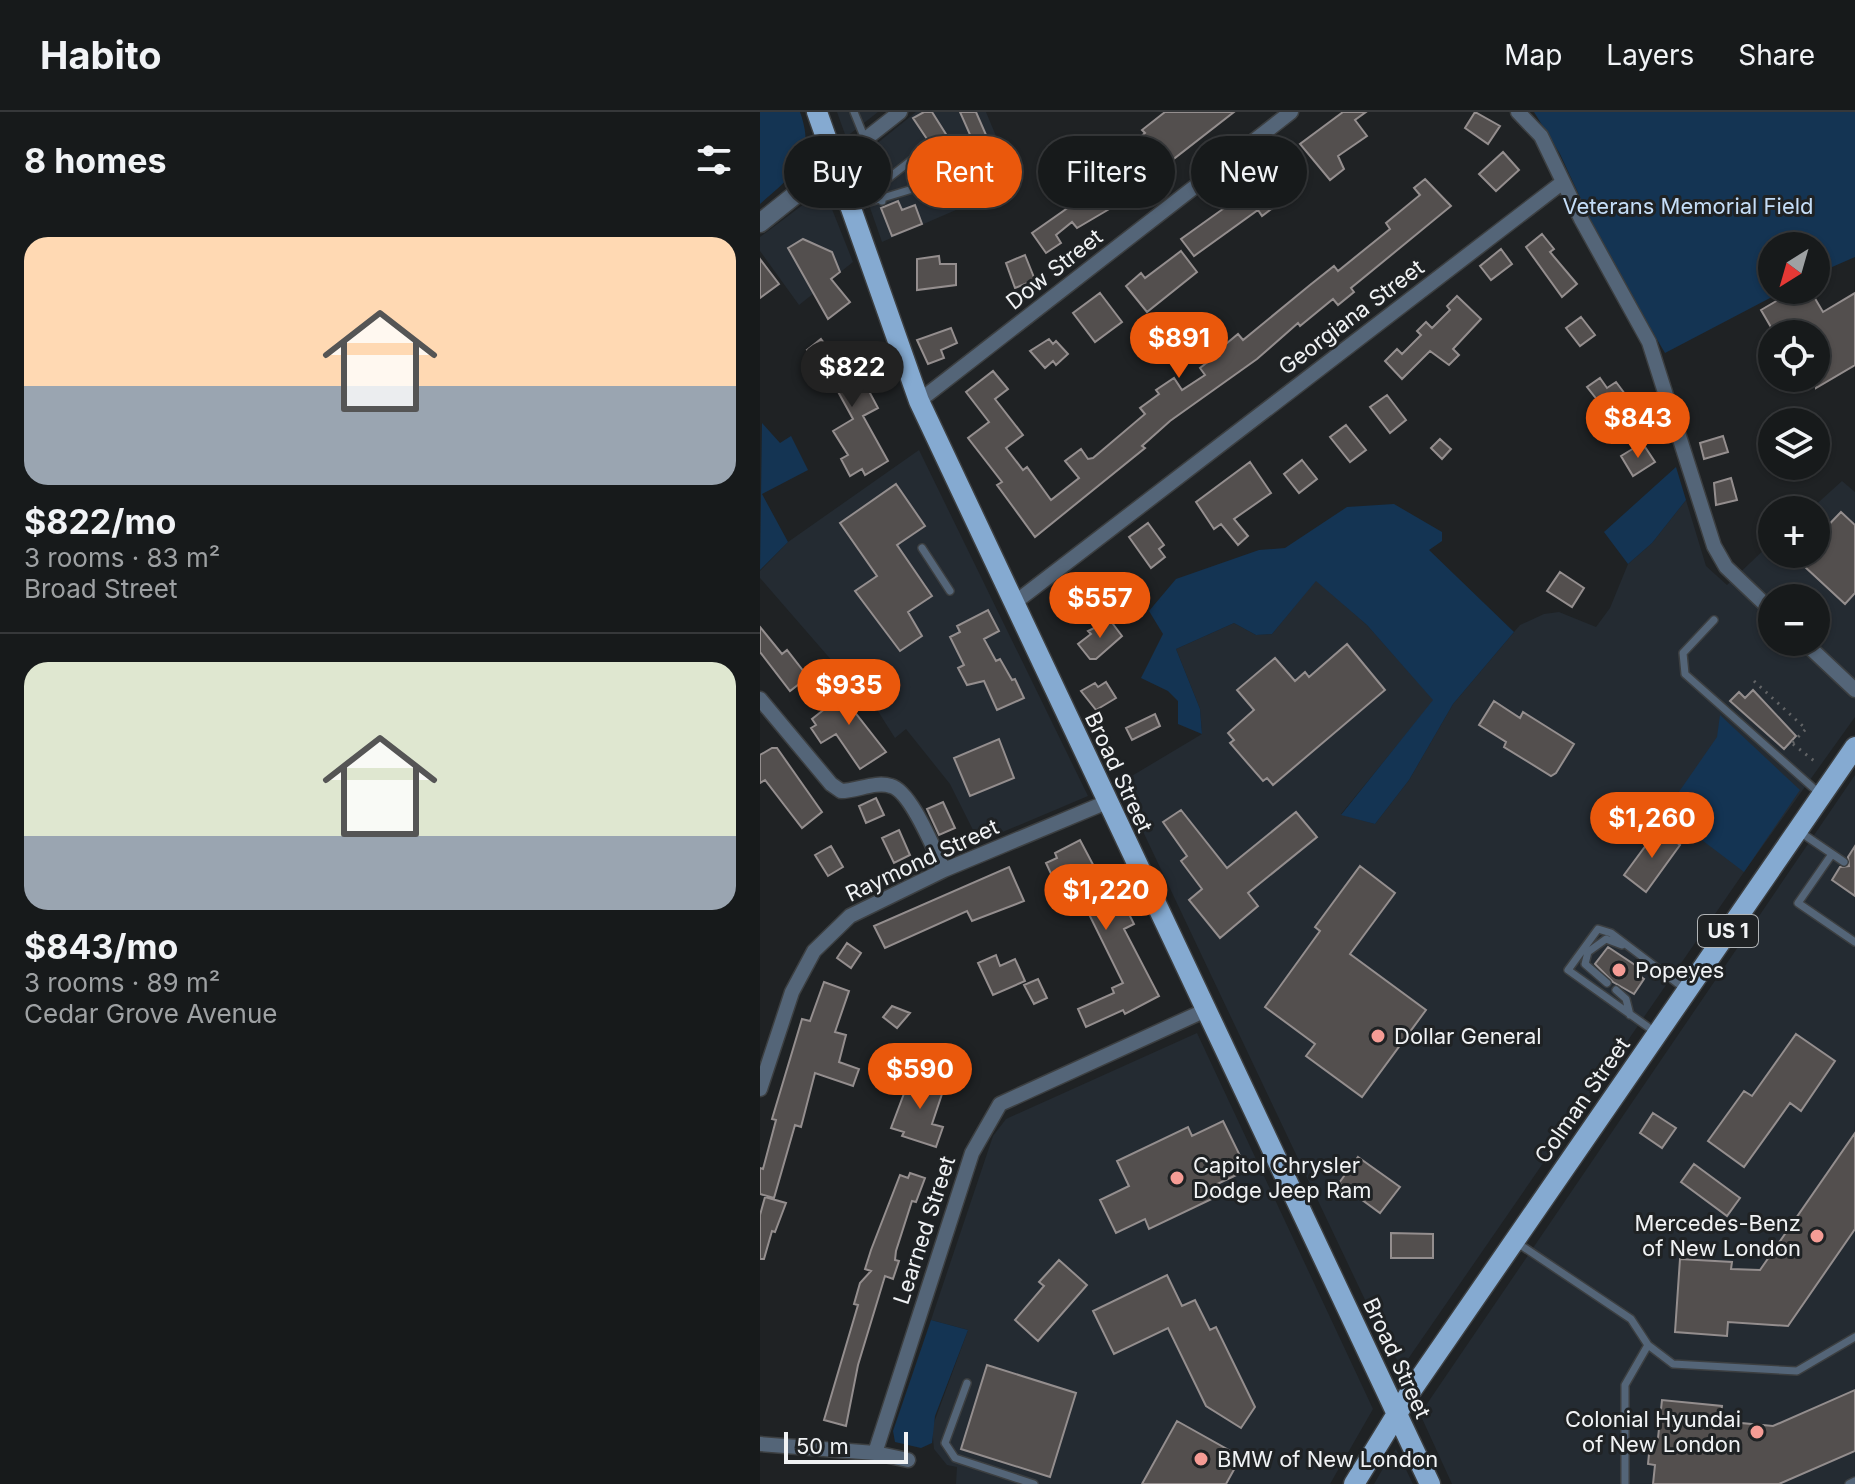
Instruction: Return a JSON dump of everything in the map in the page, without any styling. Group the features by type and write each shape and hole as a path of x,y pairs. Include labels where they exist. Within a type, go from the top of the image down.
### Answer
{"main road":[{"name":"Broad Street","path":"817,112 825,136"},
{"name":"Broad Street","path":"850,208 919,401 1430,1484"},
{"name":"Colman Street","path":"1354,1484 1396,1413 1855,747"}],"street":[{"path":"869,136 900,112"},
{"name":"Dow Street","path":"919,401 1291,112"},
{"path":"1518,112 1541,136 1649,342 1714,546 1726,567 1758,598"},
{"name":"Georgiana Street","path":"1013,604 1563,182"},
{"path":"760,223 784,204"},
{"path":"1819,656 1855,690"},
{"path":"760,699 831,784 841,791 875,785 891,786 904,792 944,870"},
{"name":"Raymond Street","path":"760,1089 792,992 814,951 850,916 944,870 1107,802"},
{"name":"Learned Street","path":"875,1453 972,1153 1000,1104 1206,1010"},
{"path":"760,1444 875,1453 908,1460"}],"lane":[{"path":"854,112 864,136"},
{"path":"891,176 907,164"},
{"path":"922,548 950,591"},
{"path":"1714,620 1683,653 1685,674 1822,796"},
{"path":"1798,830 1844,862"},
{"path":"1832,854 1798,903 1855,942"},
{"path":"1657,1034 1568,970 1598,929 1611,933 1687,991"},
{"path":"1607,983 1585,964 1588,952 1606,939 1631,948"},
{"path":"1616,990 1626,999 1630,1015"},
{"path":"1514,1240 1631,1319 1648,1345 1673,1364 1797,1371 1855,1337"},
{"path":"1625,1484 1625,1385 1648,1345"},
{"path":"967,1383 945,1443 955,1458 1034,1484"},
{"path":"1849,1484 1855,1481"}],"path":[{"path":"1754,681 1806,729 1792,742 1818,764"},
{"path":"1778,714 1784,709"}],"shaded area":[{"path":"837,112 878,112 847,136"},
{"path":"916,112 986,112 996,136 907,136 907,208 961,208 882,242 870,208 891,208 891,136 886,136"},
{"path":"799,208 832,208 853,262 799,305 760,251 760,237"},
{"path":"919,450 1088,796 979,842 950,784 906,729 895,738 860,683 853,685 760,578 760,571 788,542"},
{"path":"1842,481 1855,492 1855,717 1744,872 1408,1359 1400,1364 1385,1342 1120,783 1202,734 1200,709 1176,649 1234,623 1256,635 1272,634 1316,580 1367,625 1434,700 1341,814 1375,824 1409,780 1453,704 1520,625 1544,614 1559,612 1596,627 1610,608 1628,564 1652,543 1686,500 1706,566 1727,585 1758,555 1758,568 1830,568 1830,496 1825,496"},
{"name":"Colonial Hyundai of New London","path":"1855,775 1855,1484 1452,1484 1420,1414"},
{"path":"1197,1033 1373,1409 1330,1484 956,1484 957,1467 947,1465 934,1449 932,1428 968,1330 931,1320 993,1136 1006,1119"},
{"path":"1396,1449 1413,1484 1374,1484 1385,1465"}],"green space":[{"path":"760,112 800,112 806,136 784,136 784,183 760,204"},
{"name":"Veterans Memorial Field","path":"1534,112 1855,112 1855,257 1830,268 1830,232 1758,232 1758,304 1665,353 1605,251 1560,154"},
{"path":"762,423 780,443 791,436 808,470 762,494 788,542 760,570"},
{"path":"1676,467 1686,500 1652,543 1628,564 1604,532"},
{"path":"1394,504 1442,532 1442,541 1429,550 1514,632 1453,704 1409,780 1375,824 1341,815 1433,700 1367,625 1316,581 1272,634 1256,635 1234,623 1176,649 1200,709 1202,734 1178,724 1178,701 1168,691 1141,678 1163,634 1149,611 1176,579 1259,550 1285,548 1347,507"},
{"path":"1720,715 1800,790 1744,872 1665,812 1717,737"},
{"path":"931,1320 968,1330 935,1416 932,1443 921,1448 895,1442 893,1431"}],"building":[{"path":"924,112 932,112 947,136 925,136 913,118"},
{"path":"960,112 976,112 986,136 971,136"},
{"path":"1165,112 1234,112 1203,136 1191,136 1191,145 1175,158 1175,136 1141,136 1145,133 1142,130"},
{"path":"1343,112 1366,112 1355,120 1367,136 1338,156 1344,169 1330,180 1307,152 1307,139"},
{"path":"1475,112 1500,126 1488,144 1465,128"},
{"path":"1503,152 1519,170 1496,191 1479,174"},
{"path":"1425,179 1451,206 1351,288 1354,292 1338,305 1333,299 1300,326 1298,323 1257,359 1170,421 1142,446 1145,448 1035,537 997,485 1002,482 968,438 989,422 966,392 993,371 1008,389 995,399 1023,435 1006,448 1023,470 1027,467 1051,500 1079,478 1065,461 1081,449 1088,459 1093,458 1145,414 1140,408 1159,394 1156,390 1174,378 1182,390 1205,375 1200,368 1238,334 1243,340 1334,266 1338,271 1390,229 1386,223 1420,195 1414,188"},
{"path":"898,201 902,210 916,208 922,224 892,236 881,208 891,208 891,204"},
{"path":"1068,208 1111,208 1077,228 1072,222 1056,235 1061,243 1046,253 1032,233"},
{"path":"1224,208 1273,208 1262,216 1258,210 1194,256 1181,239"},
{"path":"1542,234 1554,249 1550,252 1577,284 1562,297 1526,247"},
{"path":"803,239 832,252 840,272 831,279 850,302 828,319 788,248"},
{"path":"1501,249 1512,264 1491,280 1480,266"},
{"path":"1181,251 1197,272 1147,312 1126,286 1141,273 1145,278"},
{"path":"1025,255 1035,280 1015,288 1006,263"},
{"path":"939,256 940,264 956,264 956,285 917,290 917,259"},
{"path":"760,259 779,284 760,298"},
{"path":"1100,293 1122,322 1095,342 1073,313"},
{"path":"1855,293 1855,365 1830,380 1830,320 1767,320 1761,310 1771,304 1818,304 1823,312"},
{"path":"1457,296 1481,319 1453,349 1459,355 1449,365 1430,351 1402,379 1385,361 1397,349 1402,354 1421,335 1417,331 1426,322 1432,328 1450,310 1447,306"},
{"path":"1581,317 1595,335 1580,346 1566,328"},
{"path":"951,328 957,343 941,350 944,358 928,364 917,340"},
{"path":"821,339 836,358 850,349 867,378 863,380 878,408 863,416 888,461 865,475 862,469 850,476 841,459 848,455 833,431 853,419 825,368 822,370 807,350"},
{"path":"1049,339 1053,344 1056,341 1068,354 1056,365 1053,361 1045,368 1030,351"},
{"path":"1600,378 1607,388 1616,382 1628,398 1613,409 1616,413 1605,421 1594,405 1598,401 1587,387"},
{"path":"1387,395 1406,420 1390,433 1370,407"},
{"path":"1346,425 1366,450 1350,462 1330,437"},
{"path":"1723,436 1728,452 1704,459 1700,443"},
{"path":"1440,439 1451,449 1442,459 1431,448"},
{"path":"1639,445 1642,449 1645,447 1655,462 1633,476 1621,456"},
{"path":"1302,460 1317,479 1299,493 1284,474"},
{"path":"1250,462 1271,493 1234,519 1248,536 1238,545 1221,524 1214,529 1196,502"},
{"path":"1731,478 1737,500 1716,505 1714,483"},
{"path":"896,484 925,526 897,545 932,596 908,612 922,636 900,651 855,591 877,576 840,523"},
{"path":"1841,512 1855,525 1855,593 1845,604 1830,590 1830,584 1823,584 1806,568 1830,568 1830,523"},
{"path":"1148,523 1164,545 1159,549 1165,557 1151,568 1129,537"},
{"path":"1560,572 1584,588 1572,607 1547,591"},
{"path":"988,610 999,631 984,639 996,661 1000,659 1012,680 1015,679 1024,698 997,710 984,681 967,685 958,668 964,665 950,637 960,632 957,626"},
{"path":"1110,620 1122,636 1096,659 1090,659 1078,644 1091,634 1088,631"},
{"path":"760,627 782,654 787,650 808,677 790,691 760,652"},
{"path":"1347,644 1385,690 1273,785 1267,778 1263,781 1230,743 1234,740 1228,733 1254,710 1237,690 1275,658 1295,681 1305,672 1309,677"},
{"path":"859,682 871,701 854,711 886,752 860,769 836,734 821,743 811,728 816,725 812,719"},
{"path":"1106,682 1116,698 1096,710 1081,691 1095,683 1098,687"},
{"path":"1753,690 1796,736 1784,749 1730,701 1739,692 1745,698"},
{"path":"1494,701 1520,718 1523,712 1574,744 1556,773 1551,776 1504,747 1506,742 1479,725"},
{"path":"1155,714 1160,726 1132,740 1126,728"},
{"path":"999,739 1014,778 970,796 954,758"},
{"path":"777,748 822,812 802,828 765,780 760,783 760,755"},
{"path":"876,798 884,815 866,823 859,806"},
{"path":"943,802 955,828 939,835 927,809"},
{"path":"1181,810 1227,868 1296,812 1317,837 1248,893 1258,906 1220,938 1189,900 1202,889 1181,861 1187,856 1163,822"},
{"path":"1658,829 1680,845 1646,892 1624,875"},
{"path":"899,830 910,855 894,863 882,838"},
{"path":"1080,840 1099,876 1111,870 1121,888 1117,890 1134,924 1124,929 1159,996 1125,1014 1123,1010 1086,1027 1078,1009 1114,993 1112,988 1123,983 1085,906 1079,909 1060,872 1052,876 1046,863 1057,858 1055,853"},
{"path":"831,846 843,867 828,876 815,855"},
{"path":"1855,846 1855,896 1832,880 1840,867 1849,866 1848,857"},
{"path":"1360,866 1395,893 1350,954 1426,1010 1362,1097 1306,1056 1315,1044 1265,1007 1320,931 1315,927"},
{"path":"1009,867 1024,901 972,921 967,911 885,948 874,926"},
{"path":"847,943 861,953 851,968 837,958"},
{"name":"Popeyes","path":"1608,947 1644,971 1640,976 1644,979 1634,994 1613,982 1595,964"},
{"path":"996,955 1000,966 1015,959 1025,981 993,995 978,963"},
{"path":"1038,979 1047,998 1034,1004 1024,985"},
{"path":"824,982 849,991 835,1032 846,1035 839,1062 859,1069 853,1086 815,1073 801,1127 795,1125 774,1198 760,1194 760,1168 763,1169 776,1120 772,1119 802,1019 810,1021"},
{"path":"892,1006 910,1013 897,1028 883,1017"},
{"path":"1796,1034 1835,1061 1801,1111 1790,1103 1744,1167 1708,1141 1744,1091 1752,1096"},
{"path":"911,1075 945,1085 932,1124 943,1127 936,1147 902,1136 904,1132 891,1128"},
{"path":"1653,1113 1676,1128 1662,1148 1640,1133"},
{"name":"Capitol Chrysler Dodge Jeep Ram","path":"1223,1121 1247,1170 1213,1186 1218,1196 1149,1229 1145,1219 1116,1233 1100,1200 1129,1186 1117,1161 1188,1127 1192,1136"},
{"name":"Mercedes-Benz of New London","path":"1855,1133 1855,1229 1788,1326 1728,1322 1727,1336 1675,1332 1680,1259 1732,1262 1731,1269 1760,1270"},
{"path":"1358,1157 1400,1187 1380,1213 1339,1183"},
{"path":"1694,1164 1740,1198 1727,1216 1681,1182"},
{"path":"910,1173 925,1178 916,1202 912,1201 896,1251 895,1260 899,1261 893,1279 885,1276 858,1365 846,1426 824,1420 858,1305 854,1304 860,1283 871,1271 865,1269 871,1250 900,1175 908,1178"},
{"path":"765,1197 786,1203 775,1232 772,1231 764,1259 760,1259 760,1215"},
{"path":"1391,1233 1433,1234 1433,1258 1391,1258"},
{"path":"1059,1260 1087,1285 1038,1341 1015,1320 1044,1286 1039,1282"},
{"path":"1167,1275 1182,1306 1195,1300 1210,1330 1216,1327 1255,1407 1241,1428 1206,1406 1168,1328 1114,1354 1093,1311"},
{"path":"987,1365 1076,1393 1050,1477 961,1449"},
{"name":"Colonial Hyundai of New London","path":"1855,1390 1855,1451 1779,1484 1653,1484 1655,1465 1648,1464 1650,1444 1658,1438 1662,1400 1722,1406 1720,1421 1773,1426"},
{"path":"1177,1421 1241,1457 1226,1484 1142,1484"}],"place":[{"name":"Popeyes","path":"1619,970"},
{"name":"Dollar General","path":"1378,1036"},
{"name":"Capitol Chrysler Dodge Jeep Ram","path":"1177,1178"},
{"name":"Mercedes-Benz of New London","path":"1817,1236"},
{"name":"Colonial Hyundai of New London","path":"1757,1432"},
{"name":"BMW of New London","path":"1201,1459"}]}
